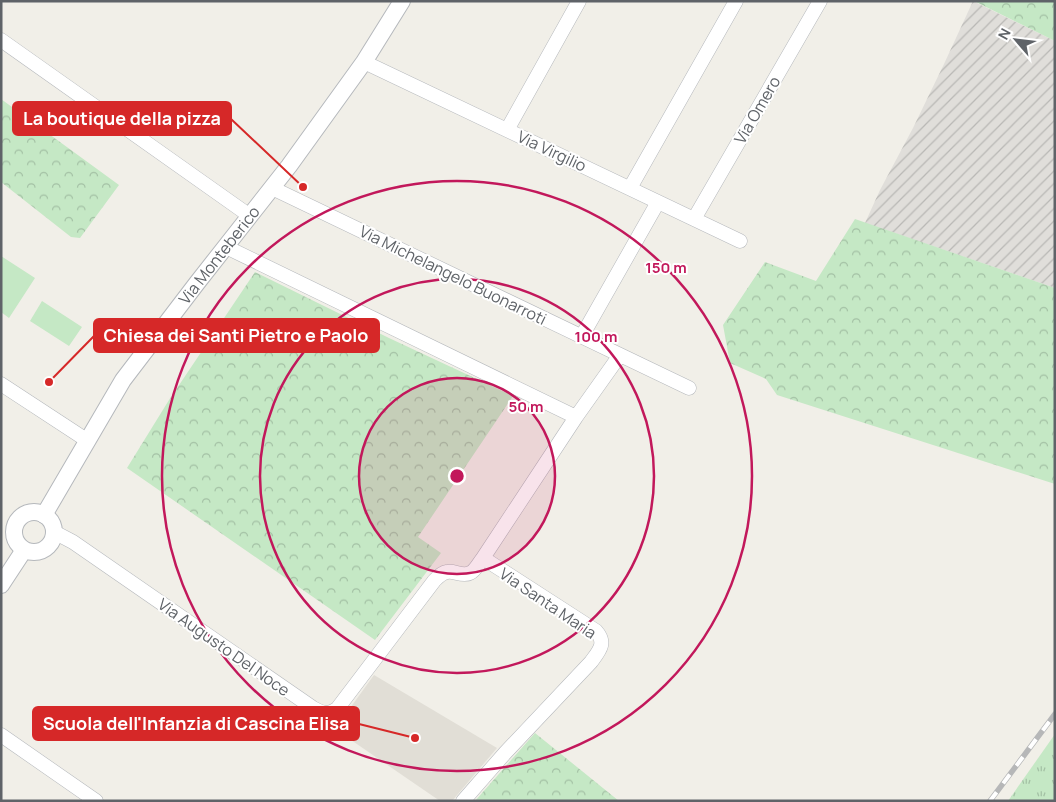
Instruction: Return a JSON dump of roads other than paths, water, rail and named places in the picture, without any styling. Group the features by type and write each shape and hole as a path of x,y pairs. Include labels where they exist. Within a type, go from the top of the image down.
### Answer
{"street":[{"name":"Via Monteberico","path":"44,515 123,380 289,166 364,62 402,1"},
{"path":"507,130 579,1"},
{"path":"630,188 736,1"},
{"name":"Via Omero","path":"694,219 820,1"},
{"path":"1,40 250,216"},
{"name":"Via Virgilio","path":"364,62 740,241"},
{"name":"Via Michelangelo Buonarroti","path":"272,188 689,388"},
{"path":"582,336 658,202"},
{"path":"226,247 576,417"},
{"name":"Via Santa Maria","path":"463,801 505,753 591,662 601,647 601,637 596,631 482,558 620,354"},
{"path":"1,384 88,441"},
{"path":"28,513 44,515 53,525 54,532 53,539 49,545 44,550 38,552 24,550 15,541 14,534 16,523 23,515 28,513"},
{"name":"Via Augusto Del Noce","path":"54,532 73,542 305,703 323,713 330,714 337,709 434,581 446,572 468,574 473,571 482,558"},
{"path":"1,585 24,550"},
{"path":"1,735 96,801"}],"railway":[{"path":"990,801 1055,714"}],"place":[{"name":"La boutique della pizza","path":"303,187"},
{"name":"Chiesa dei Santi Pietro e Paolo","path":"49,382"},
{"name":"Scuola dell'Infanzia di Cascina Elisa","path":"415,738"}]}
